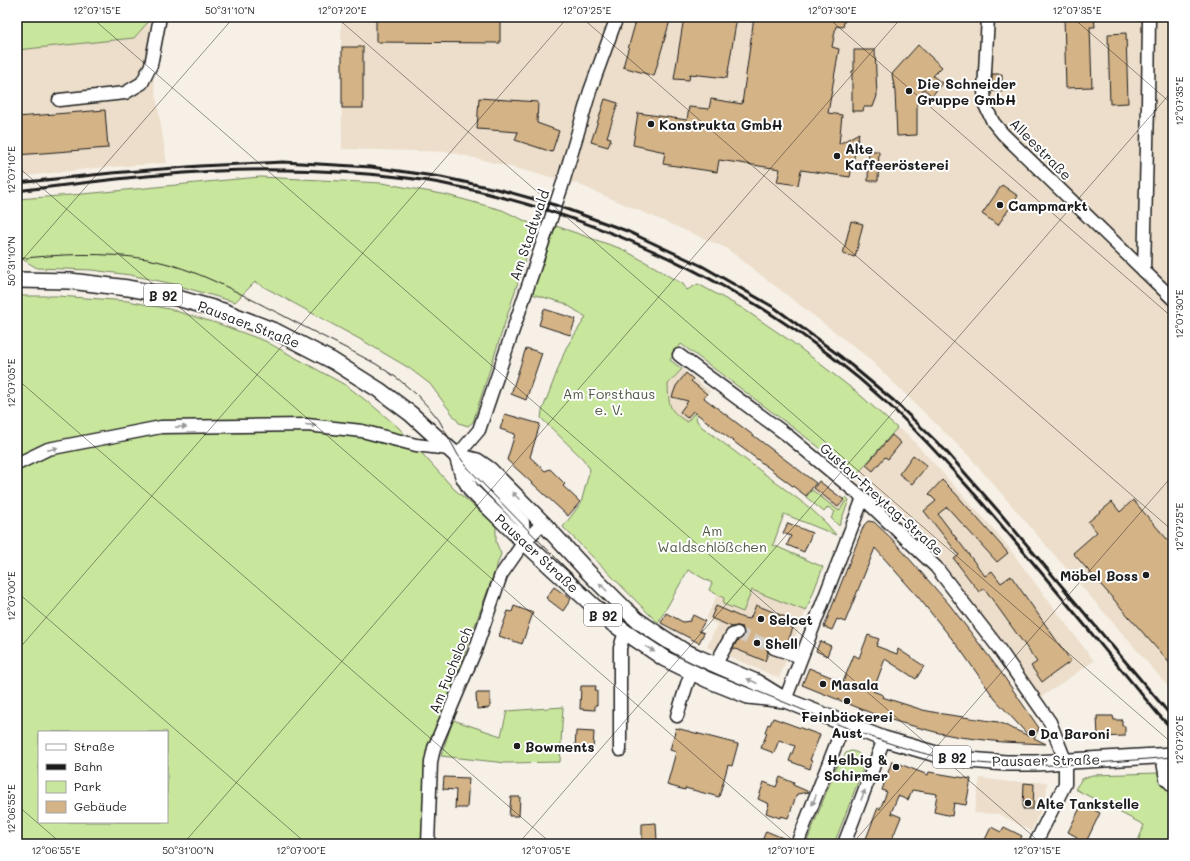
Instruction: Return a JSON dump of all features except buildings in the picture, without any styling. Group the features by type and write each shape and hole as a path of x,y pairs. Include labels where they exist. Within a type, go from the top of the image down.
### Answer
{"main road":[{"name":"Pausaer Straße","path":"17,280 70,281 128,288 170,296 230,314 289,338 350,371 411,414 453,453 463,476 472,491 524,542 612,623 665,659 692,673 748,696 785,700"},
{"name":"Pausaer Straße","path":"453,453 477,461 490,470 543,523 578,562 637,620 684,651 756,682 785,700 884,739 936,754 969,760 1006,763 1065,762 1167,755"}],"street":[{"path":"59,100 125,93 142,83 151,64 160,17"},
{"name":"Am Stadtwald","path":"453,453 479,430 562,186 590,91 617,17"},
{"name":"Alleestraße","path":"988,17 984,90 985,105 993,122 1003,134 1173,299"},
{"path":"1144,271 1149,17"},
{"name":"Gustav-Freytag-Straße","path":"679,354 786,435 863,498 936,567 992,639 1050,722 1065,762"},
{"name":"Pausaer Straße","path":"17,464 48,449 161,427 307,425 362,431 453,453"},
{"path":"453,453 469,466 523,522 524,542"},
{"path":"785,700 863,498"},
{"path":"523,522 543,523"},
{"name":"Am Fuchsloch","path":"428,844 431,762 434,748 475,651 501,575 524,542 543,523"},
{"path":"620,750 620,648 626,633"},
{"path":"715,665 732,635 737,633"},
{"path":"774,648 801,657"},
{"path":"677,716 692,673"},
{"path":"797,844 844,724"},
{"path":"844,844 884,739"},
{"path":"1167,755 1166,780 1173,786"},
{"path":"1035,844 1065,784 1065,762"}],"shaded area":[{"path":"341,17 1173,17 1173,692 968,455 866,356 726,248 575,183 450,152 342,149"},
{"path":"149,21 151,65 167,163 96,168 17,177 17,50 134,38"},
{"path":"682,369 710,391 688,422 675,415 669,404 668,384"},
{"path":"897,428 907,434 999,535 1094,661 1040,698 942,561 855,477"},
{"path":"819,480 846,501 839,511 812,490"},
{"path":"752,590 806,611 779,678 707,647 717,624 706,619 717,595 725,598 723,603"},
{"path":"980,778 1009,782 1047,782 1046,799 1031,831 999,814 974,813"}],"green space":[{"path":"17,17 149,17 149,21 134,38 17,50"},
{"path":"260,177 382,183 447,195 502,210 536,226 473,422 468,426 459,423 430,384 409,368 365,342 255,282 235,302 169,283 130,275 92,270 37,268 17,256 17,199 108,192"},
{"name":"Am Forsthaus e. V.","path":"556,226 622,249 683,284 687,290 698,284 742,308 792,342 859,394 897,428 855,477 815,444 681,344 670,360 682,369 668,384 669,403 673,411 687,422 695,412 697,421 702,427 810,508 836,535 784,514 773,545 823,567 806,611 752,590 743,612 723,604 724,598 709,590 712,583 688,570 658,623 563,527 581,503 590,469 583,459 541,418 542,411 566,348 586,317 564,303 532,294"},
{"path":"17,296 58,296 128,301 169,309 219,324 265,341 347,386 373,406 399,428 454,489 496,525 496,542 501,554 436,732 421,844 17,844"},
{"path":"812,490 839,511 846,501 844,499 846,497 849,500 839,526 831,518 835,512 828,507 824,512 806,497"},
{"path":"563,707 560,762 506,763 441,756 453,720 501,736 507,711"},
{"path":"851,751 860,754 862,759 861,768 863,769 834,844 806,844 839,760 841,761 846,753"},
{"path":"1159,773 1162,782 1173,792 1173,844 1137,844 1144,825 1075,789 1082,779 1092,775"}],"tunnel":[{"path":"737,633 774,648"}],"tram line":[{"path":"17,259 66,255 115,255 147,259 183,268 233,290 376,364 397,378 416,394 439,420 458,455 468,468 504,506 606,606 650,639 706,670 830,721 876,738 922,753 945,758 994,764 1045,765 1097,763 1173,757"}],"railway":[{"path":"17,183 200,166 283,162 371,167 441,177 501,190 555,205 627,231 702,266 775,308 840,356 894,401 944,449 1173,718"},
{"path":"17,191 151,176 219,171 305,170 383,175 440,183 516,201 590,225 661,255 730,290 802,334 831,356 900,415 945,461 977,497 1173,730"}],"place":[{"name":"Die Schneider Gruppe GmbH","path":"909,91"},
{"name":"Konstrukta GmbH","path":"651,124"},
{"name":"Alte Kaffeerösterei","path":"837,156"},
{"name":"Campmarkt","path":"1000,205"},
{"name":"Möbel Boss","path":"1146,575"},
{"name":"Selcet","path":"761,619"},
{"name":"Shell","path":"757,643"},
{"name":"Masala","path":"823,684"},
{"name":"Feinbäckerei Aust","path":"847,701"},
{"name":"Da Baroni","path":"1032,733"},
{"name":"Bowments","path":"517,746"},
{"name":"Helbig & Schirmer","path":"896,767"},
{"name":"Alte Tankstelle","path":"1028,803"}],"park label":[{"name":"Am Waldschlößchen","path":"712,538"}]}
